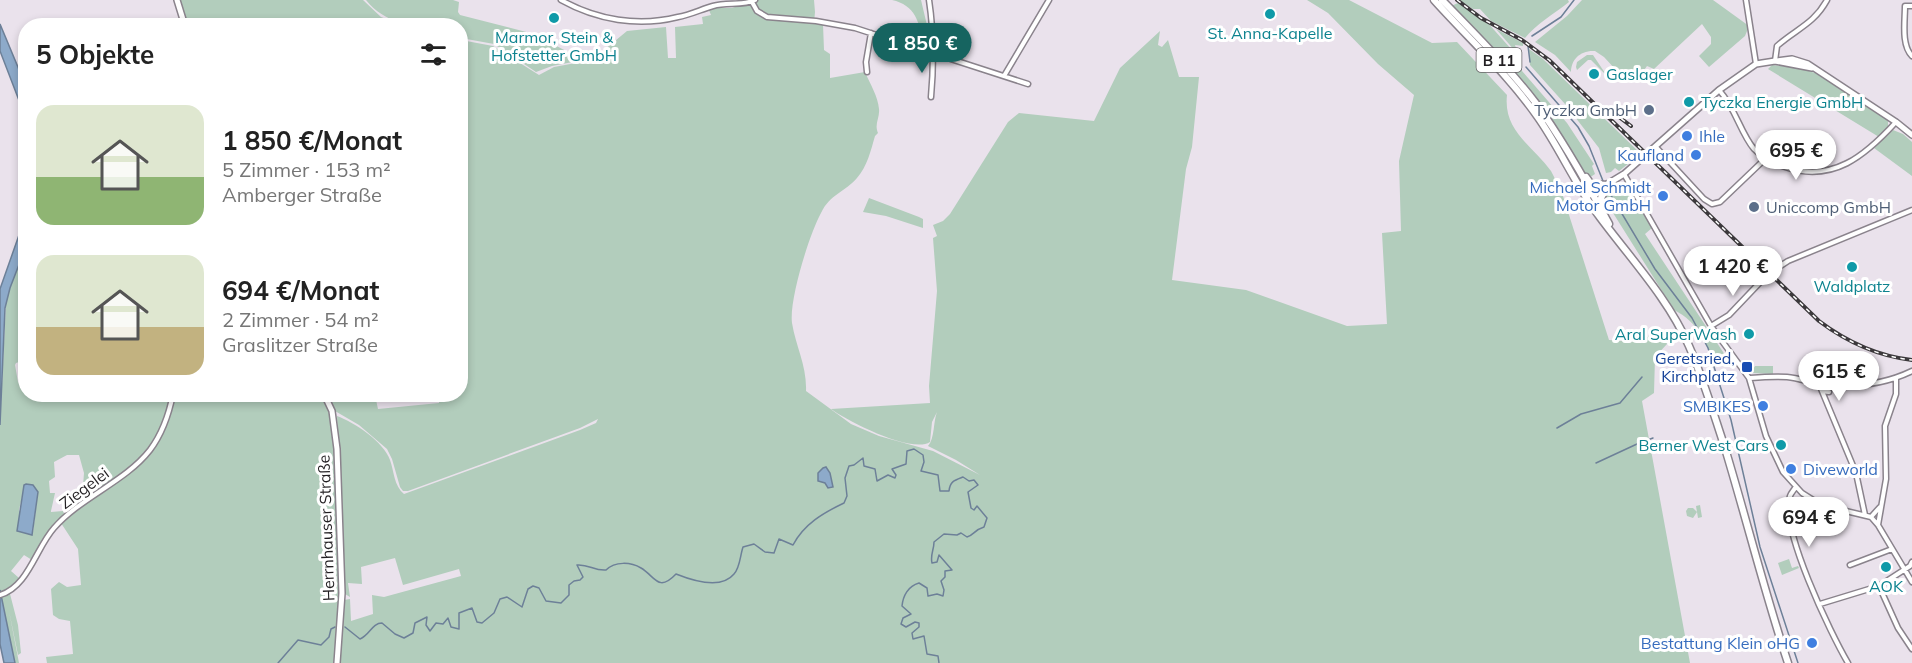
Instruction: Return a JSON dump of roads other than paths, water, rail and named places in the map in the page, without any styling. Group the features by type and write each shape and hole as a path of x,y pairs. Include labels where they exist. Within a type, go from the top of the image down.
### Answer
{"main road":[{"name":"B 11","path":"1434,0 1518,90 1617,238"},
{"name":"B 11","path":"1442,0 1523,87 1575,165 1598,216 1617,238 1672,314 1694,357 1739,497 1788,663"},
{"path":"1575,165 1591,184 1608,184 1601,198 1606,219"}],"street":[{"path":"177,0 183,18"},
{"path":"929,0 935,53 931,97"},
{"path":"1004,76 1049,0"},
{"path":"1746,0 1756,64"},
{"path":"1775,61 1777,46 1806,26 1827,0"},
{"path":"563,1 606,18 658,21 712,6 753,1 757,11 772,18 822,22 871,33 1028,84"},
{"path":"1912,6 1905,6 1906,42 1909,54 1912,56"},
{"path":"867,72 866,62 871,33"},
{"path":"1589,196 1624,174 1719,90 1756,64 1775,61 1812,68 1825,74 1912,135"},
{"path":"1719,90 1730,102 1753,147 1765,159 1804,171 1823,172 1853,162 1880,140 1896,122"},
{"path":"1656,147 1704,199 1713,204 1720,202 1765,159"},
{"path":"1624,174 1711,326 1749,378 1766,436 1775,457 1795,488 1821,505 1870,517 1878,525 1912,582"},
{"path":"1711,326 1729,315 1768,274 1788,260 1912,210"},
{"path":"1749,378 1789,377 1819,384 1850,386 1896,379 1912,371"},
{"path":"1878,525 1886,479 1885,426 1896,394 1896,379"},
{"path":"1819,384 1856,473 1865,515"},
{"path":"1822,391 1829,392"},
{"name":"Ziegelei","path":"1,594 14,588 49,534 63,519 148,453 162,430 170,402"},
{"name":"Herrnhauser Straße","path":"328,402 332,411 337,449 342,593 337,663"},
{"path":"1795,488 1790,496 1790,512 1803,566 1835,641 1848,663"},
{"path":"1870,517 1880,506"},
{"path":"1850,565 1892,549"},
{"path":"1820,604 1879,586 1912,562"},
{"path":"1879,586 1898,628 1912,649"}],"water":[{"path":"0,24 18,67 18,98 0,51"},
{"path":"18,238 18,267 5,308 0,425 0,289"},
{"path":"826,467 830,473 833,487 828,488 825,483 818,481 818,473"},
{"path":"26,484 33,485 38,492 32,535 17,531"},
{"path":"0,590 15,663 4,663 0,644"}],"waterway":[{"path":"1532,36 1561,17 1574,0"},
{"path":"1528,46 1530,62"},
{"path":"1526,67 1578,127 1589,146 1603,181"},
{"path":"1609,192 1655,269 1692,318 1708,348 1731,420 1760,547 1798,663"},
{"path":"1557,428 1581,414 1620,403 1642,377"},
{"path":"1596,463 1653,438"},
{"path":"345,627 360,639 376,625 382,623 404,638 413,633 415,623 427,617 426,625 430,631 436,623 443,624 448,618 451,627 459,629 459,613 472,608 477,622 482,623 494,613 500,599 507,597 522,607 528,589 533,586 539,588 546,601 561,603 569,595 569,585 583,577 577,565 598,570 606,570 623,563 633,565 646,571 661,583 670,580 676,574 706,582 722,582 736,571 743,547 754,544 765,552 774,553 779,539 793,545 815,520 844,503 847,496 845,478 849,466 863,458 864,466 875,469 877,481 888,475 895,478 896,475 892,469 906,464 907,451 914,449 923,455 924,462 921,471 938,475 940,491 949,491 952,483 963,477 969,481 974,480 978,485 968,492 971,508 974,510 977,506 987,518 984,527 967,537 961,533 944,534 934,542 932,563 937,562 939,555 952,570 945,571 945,577 941,581 943,596 937,594 928,596 927,588 919,583 909,589 904,599 902,606 911,614 903,618 901,624 906,627 915,622 919,623 919,627 912,633 913,639 924,636 927,654 938,656 939,663"},
{"path":"278,663 298,640 321,645 329,637 331,629 335,627"}],"railway":[{"path":"1457,0 1481,18 1522,40 1549,60 1819,321 1863,347 1912,360"},
{"path":"1607,108 1631,126"}],"place":[{"name":"St. Anna-Kapelle","path":"1270,14"},
{"name":"Marmor, Stein & Hofstetter GmbH","path":"554,18"},
{"name":"Gaslager","path":"1594,74"},
{"name":"Tyczka Energie GmbH","path":"1689,102"},
{"name":"Tyczka GmbH","path":"1649,110"},
{"name":"Ihle","path":"1687,136"},
{"name":"Kaufland","path":"1696,155"},
{"name":"Michael Schmidt Motor GmbH","path":"1663,196"},
{"name":"Uniccomp GmbH","path":"1754,207"},
{"name":"Waldplatz","path":"1852,267"},
{"name":"Aral SuperWash","path":"1749,334"},
{"name":"Geretsried, Kirchplatz","path":"1747,367"},
{"name":"SMBIKES","path":"1763,406"},
{"name":"Berner West Cars","path":"1781,445"},
{"name":"Diveworld","path":"1791,469"},
{"name":"AOK","path":"1886,567"},
{"name":"Bestattung Klein oHG","path":"1812,643"}]}
